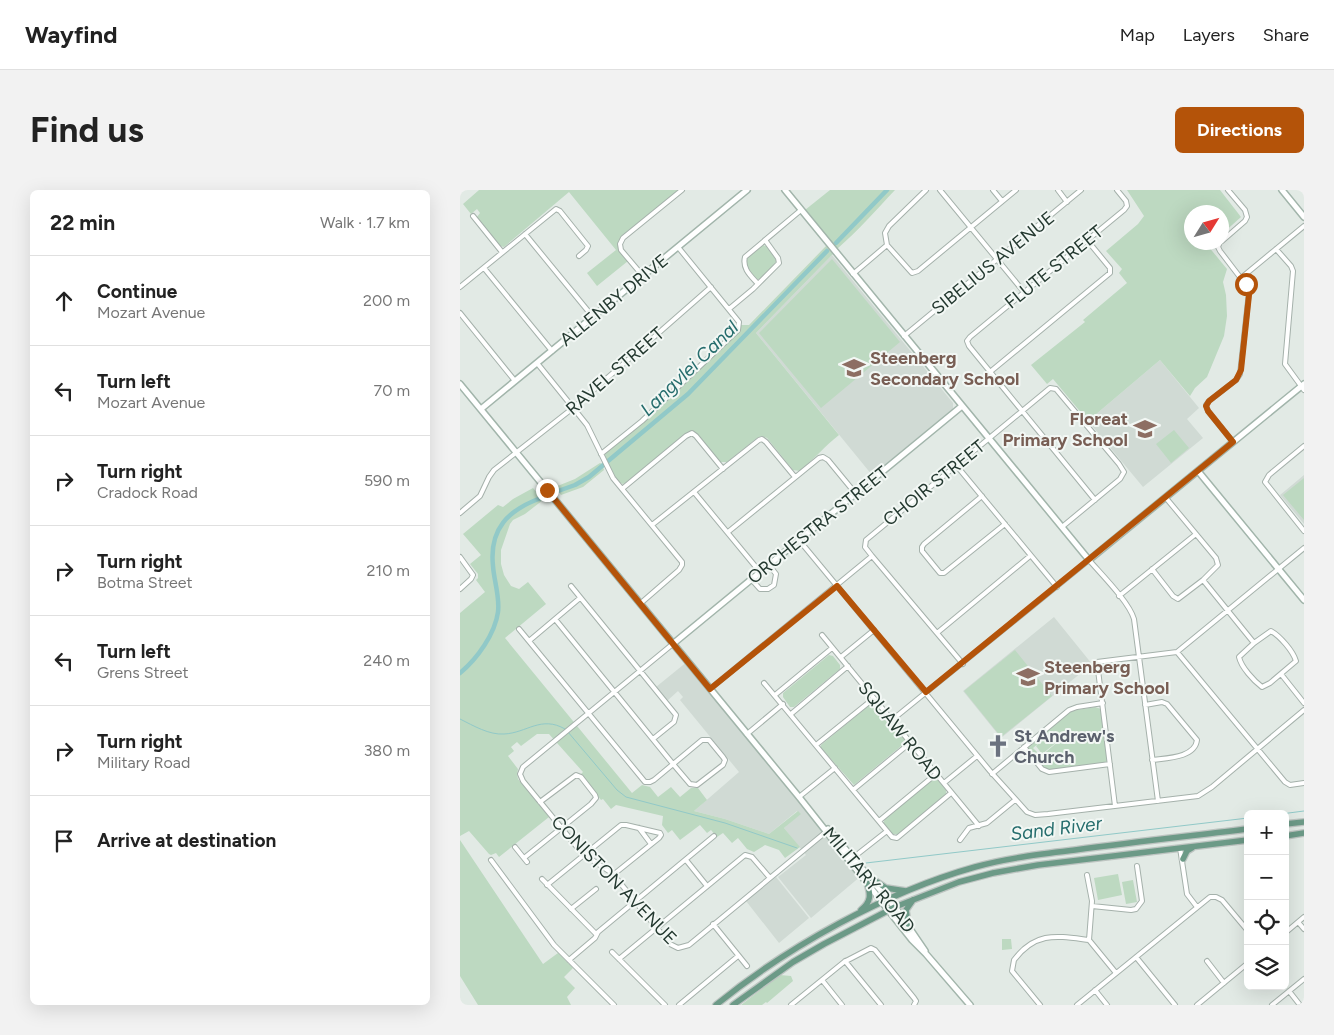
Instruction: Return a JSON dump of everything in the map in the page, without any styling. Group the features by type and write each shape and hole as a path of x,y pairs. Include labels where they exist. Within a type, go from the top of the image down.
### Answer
{"main road":[{"path":"1289,824 1304,822"},
{"path":"844,921 908,890 976,867 1021,858 1244,829"},
{"path":"1289,835 1304,833"},
{"path":"733,1005 793,962 824,944 919,896 977,876 1007,870 1244,840"},
{"path":"1183,859 1188,850 1206,845"},
{"path":"716,1005 764,968 865,907 869,902 869,881 890,890 908,890"},
{"path":"908,924 907,907 919,896"}],"street":[{"path":"643,276 621,250 620,244 624,238 682,190"},
{"name":"ALLENBY DRIVE","path":"481,409 747,190"},
{"path":"785,190 1090,560 1132,614 1158,801"},
{"path":"926,190 889,226 885,233 887,246 909,271 915,273 1016,190"},
{"path":"940,190 1024,292"},
{"path":"993,190 1002,201"},
{"path":"1058,190 1067,202"},
{"name":"SIBELIUS AVENUE","path":"904,336 1081,190"},
{"name":"FLUTE STREET","path":"990,372 967,341 1126,208 1126,201 1117,190"},
{"path":"1228,190 1245,210 1247,217 1229,235"},
{"path":"1282,190 1304,217"},
{"path":"460,287 556,209 560,211 588,246 579,256"},
{"path":"758,284 745,268 744,261 747,255 801,210"},
{"path":"473,216 502,252"},
{"path":"1241,278 1304,226"},
{"path":"525,234 593,317"},
{"path":"729,309 777,265 779,260 765,240"},
{"path":"1062,527 1095,500 990,372 1110,273 1110,268 1087,240"},
{"path":"853,274 887,246"},
{"path":"601,454 642,421 738,330 739,322 678,247"},
{"path":"892,720 1303,387 1288,370 1284,361 1293,271 1276,249"},
{"path":"1220,250 1246,284 1249,295 1241,370 1236,380 1209,401 1206,406 1233,442"},
{"path":"484,268 552,351"},
{"name":"RAVEL STREET","path":"461,512 480,496 494,470 573,408 711,288"},
{"path":"460,313 515,381"},
{"path":"537,363 587,425 611,475 680,559 682,565 679,570 640,603"},
{"name":"MILITARY ROAD","path":"460,384 886,901 916,944 967,1004"},
{"name":"CHOIR STREET","path":"872,556 866,547 866,540 1050,388 1056,389 1124,472 1120,479 1095,500"},
{"name":"ORCHESTRA STREET","path":"674,644 962,406"},
{"path":"622,489 692,433 723,469"},
{"path":"652,525 757,441 762,439 795,477"},
{"path":"1304,446 1267,476 1265,482 1304,532"},
{"path":"728,532 816,460 823,457 828,460 856,494"},
{"path":"956,465 1057,587"},
{"path":"1198,471 1304,600"},
{"path":"694,492 760,572"},
{"path":"982,496 922,547 922,551 940,573 944,573 1005,524"},
{"path":"1152,569 1177,599 1203,580 1215,569 1218,563 1166,498"},
{"path":"1119,596 1196,534"},
{"path":"799,540 992,774 1027,812 1040,815 1201,794 1304,710"},
{"path":"1115,806 1097,662 1177,652 1304,548"},
{"path":"710,689 872,556 963,664"},
{"path":"936,633 1030,556"},
{"path":"460,557 473,574 471,579 460,589"},
{"path":"751,580 759,588 768,589 774,585 776,574 769,565"},
{"path":"1203,580 1254,643"},
{"path":"571,586 676,715 674,722 653,739"},
{"path":"529,641 580,598"},
{"path":"519,629 645,782 652,782 673,764 702,740 710,740 723,757 724,763 700,784 692,786 673,764 554,619"},
{"path":"840,657 874,630"},
{"path":"1269,632 1275,633 1296,659 1295,662 1266,686 1262,686 1239,659 1242,652 1254,643 1269,632"},
{"name":"SQUAW ROAD","path":"822,635 979,826"},
{"name":"CONISTON AVENUE","path":"674,644 525,766 520,772 522,779 540,802 583,854 614,874 670,944 681,948 689,945 828,831"},
{"path":"775,695 832,648"},
{"path":"1177,652 1287,784 1304,783"},
{"path":"791,714 848,666"},
{"path":"1281,674 1304,703"},
{"path":"764,683 892,837 897,838 952,793"},
{"path":"816,745 873,698"},
{"path":"1145,705 1162,702 1168,704 1197,740 1194,747 1183,755 1152,760"},
{"path":"747,734 783,704"},
{"path":"992,774 1069,710 1077,706 1103,704"},
{"path":"853,790 910,743"},
{"path":"1024,748 1042,769 1049,772 1110,764"},
{"path":"944,783 977,756"},
{"path":"799,797 835,768"},
{"path":"879,821 936,774"},
{"path":"524,858 595,799 595,795 578,775 573,776 540,802"},
{"path":"960,840 969,828 990,821 1015,800"},
{"path":"547,885 621,825 661,834 659,838 614,874"},
{"path":"639,828 651,844"},
{"path":"859,853 887,831"},
{"path":"569,960 595,938 596,934 714,836"},
{"path":"515,847 527,862"},
{"path":"1180,848 1188,894 1197,907"},
{"path":"619,959 744,856 752,857 770,878"},
{"path":"491,860 549,940 614,1005"},
{"path":"686,860 707,886"},
{"path":"1092,906 1136,909 1142,901 1137,866"},
{"path":"1088,875 1092,906 1089,940 1116,973"},
{"path":"542,879 596,934"},
{"path":"571,909 596,889"},
{"path":"1077,1005 1210,897 1219,898 1244,926"},
{"name":"MILITARY ROAD","path":"892,909 908,924 926,954"},
{"path":"1289,930 1304,917"},
{"path":"1298,922 1304,929"},
{"path":"713,924 747,966"},
{"path":"1040,1005 1012,971 1014,960 1041,938 1089,940"},
{"path":"791,1005 845,961 868,949 873,949 914,998 916,1001 914,1005"},
{"path":"612,952 665,1005"},
{"path":"679,1005 738,956"},
{"path":"1136,957 1175,1005"},
{"path":"845,961 881,1005"},
{"path":"1207,961 1224,983"},
{"path":"1197,1005 1244,966"},
{"path":"1272,1005 1304,979"},
{"path":"822,980 842,1005"},
{"path":"1095,990 1107,1005"},
{"path":"1289,991 1300,1005"},
{"path":"798,999 803,1005"},
{"path":"605,1005 610,1001"}],"shaded area":[{"name":"Steenberg Secondary School","path":"832,255 953,403 953,409 872,475 756,333"},
{"name":"Floreat Primary School","path":"1160,360 1199,408 1187,419 1203,438 1143,487 1088,421"},
{"path":"1304,475 1304,524 1280,495"},
{"name":"Steenberg Primary School","path":"1054,617 1092,664 1001,738 963,691"},
{"path":"688,661 861,876 811,918 778,877 806,855 784,828 800,814 797,811 769,834 694,811 739,772 680,700 683,697 678,691 667,701 656,687"},
{"path":"776,877 809,918 779,943 746,901"}],"green space":[{"path":"479,190 682,190 623,238 618,250 628,261 597,286 587,273 616,250 569,192 504,247 500,246 479,220 477,217 480,213 477,209 471,214 463,204"},
{"path":"830,190 895,190 860,228 837,249 805,210"},
{"path":"1127,190 1220,190 1241,217 1229,228 1229,205 1184,205 1184,250 1211,250 1227,269 1223,282 1227,316 1224,336 1207,377 1195,388 1190,396 1160,360 1088,421 1053,379 1047,384 1031,365 1085,322 1083,320 1127,283 1119,273 1122,269 1106,251 1138,224 1144,216"},
{"path":"762,245 766,246 777,261 761,279 757,279 747,267 746,257"},
{"path":"826,246 833,254 756,333 839,435 800,471 793,470 767,438 762,436 727,462 720,462 696,434 692,432 687,433 627,482 623,484 619,482 610,471 605,453 739,331 741,325 749,325"},
{"path":"832,259 900,342 821,408 759,333"},
{"path":"1174,430 1189,448 1171,463 1156,444"},
{"path":"600,463 604,470 583,487 561,495 555,487 575,479"},
{"path":"1304,478 1304,520 1283,495"},
{"path":"533,488 543,500 510,524 501,550 501,564 504,575 511,586 519,589 528,582 546,604 505,638 632,793 642,785 650,787 658,797 671,787 680,797 691,788 698,788 707,800 694,811 769,834 798,811 801,814 784,828 800,847 785,858 779,850 765,845 754,852 747,849 738,838 732,843 723,833 717,837 711,830 707,833 700,825 680,840 672,830 668,833 662,825 663,816 616,805 611,809 603,799 601,800 581,774 583,772 549,734 537,734 521,746 517,742 511,747 514,751 508,756 518,769 518,779 549,817 499,857 496,853 489,854 469,831 460,836 460,613 485,592 476,580 478,574 470,564 481,555 463,534 498,505 503,507"},
{"path":"1015,650 1052,696 1001,737 964,691"},
{"path":"829,655 833,656 840,665 840,669 794,707 790,707 783,697 783,693"},
{"path":"873,702 876,703 906,742 854,785 821,748 821,745"},
{"path":"1095,707 1101,709 1107,761 1105,763 1049,770 1042,766 1028,749 1028,745 1071,711","holes":["1052,732 1059,741 1041,756 1033,748"]},
{"path":"1050,734 1057,742 1042,754 1036,746"},
{"path":"932,779 937,779 946,790 946,796 898,834 893,834 884,824 886,817"},
{"path":"460,840 543,964 558,953 573,968 564,977 575,988 567,997 571,1005 478,1005 460,976"},
{"path":"1118,874 1122,895 1098,900 1094,878"},
{"path":"1133,880 1137,902 1126,904 1122,882"},
{"path":"1002,939 1011,939 1012,949 1002,950"},
{"path":"780,975 791,976 793,981 767,1003 762,1005 741,1005"}],"waterway":[{"name":"Langvlei Canal","path":"836,243 887,190"},
{"name":"Langvlei Canal","path":"558,491 575,485 589,477 688,394 827,251"},
{"name":"Langvlei Canal","path":"460,673 473,661 484,646 496,620 498,601 493,553 494,541 498,531 510,515 519,508 541,498"},
{"name":"Sand River","path":"460,719 482,730 498,734 512,733 541,724 556,725 565,729"},
{"name":"Sand River","path":"568,732 617,790 626,797 725,823 797,848"},
{"name":"Sand River","path":"1289,813 1304,811"},
{"name":"Sand River","path":"866,863 1244,818"}],"place":[{"name":"Steenberg Secondary School","path":"854,368"},
{"name":"Floreat Primary School","path":"1145,429"},
{"name":"Steenberg Primary School","path":"1028,677"},
{"name":"St Andrew's Church","path":"998,746"}],"route":[{"path":"547,490 710,689 837,586 926,692 963,664 1233,442 1206,406 1209,401 1236,380 1240,374 1249,295 1246,284"}]}
